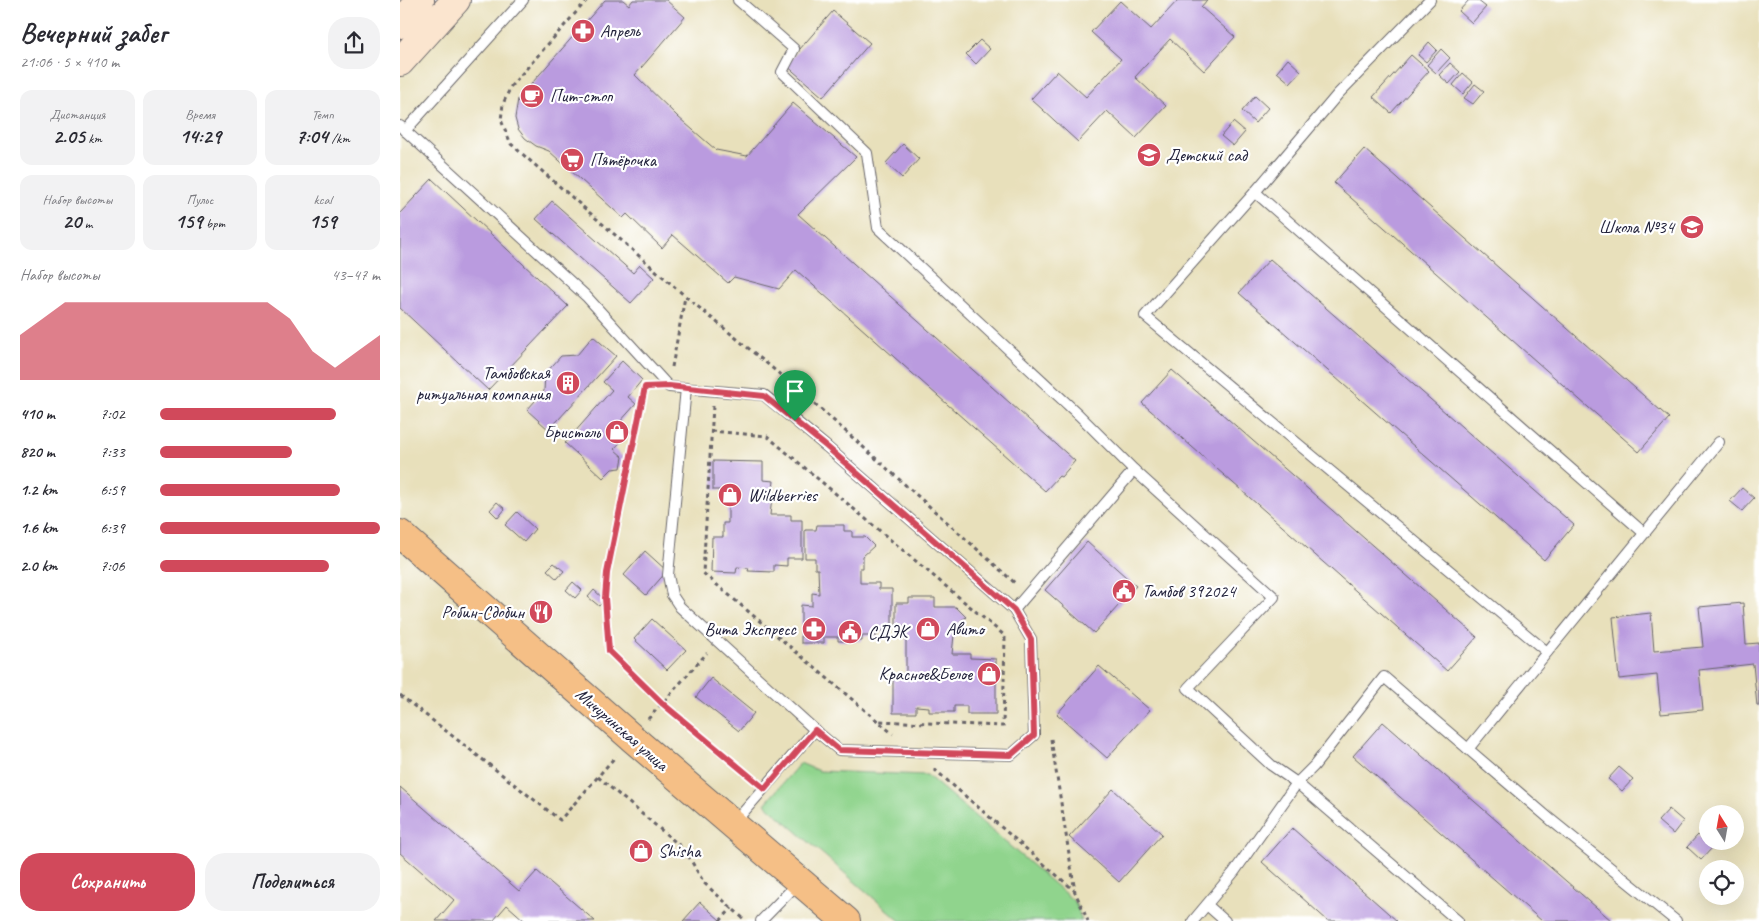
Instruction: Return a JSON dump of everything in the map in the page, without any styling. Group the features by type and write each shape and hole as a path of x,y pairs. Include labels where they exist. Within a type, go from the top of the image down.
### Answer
{"main road":[{"path":"400,24 420,0"},
{"path":"400,62 456,0"},
{"name":"Мичуринская улица","path":"400,534 632,738 846,921"}],"lane":[{"path":"523,0 403,129 586,296 669,386 764,396 827,447 1014,610 1031,639 1034,735 1011,755 839,750 675,601 668,582 686,388"},
{"path":"738,0 794,49 782,72 866,153 878,228 1079,415 1134,470 1274,597 1188,688 1271,765 1297,783 1458,921"},
{"path":"1430,0 1338,94 1145,316 1547,652"},
{"path":"1254,192 1644,534"},
{"path":"1468,749 1719,442"},
{"path":"1014,610 1134,470"},
{"path":"1193,921 1248,854 1297,783 1314,766 1384,678 1551,820 1676,921"},
{"path":"733,824 815,730"},
{"path":"761,921 800,881"},
{"path":"1207,905 1225,921"}],"path":[{"path":"685,296 669,386 645,387 607,573 605,598 609,651 663,704 765,789"},
{"path":"713,391 703,573 1075,892"},
{"path":"712,431 767,436 1005,636 1003,726 877,721"},
{"path":"400,695 560,820 717,641"},
{"path":"598,777 685,850 704,883 746,921"},
{"path":"720,921 732,908"}],"green space":[{"path":"800,763 819,771 927,775 1075,902 1082,921 900,921 765,804"}],"building":[{"path":"605,0 623,0 629,5 633,0 666,0 685,17 635,75 678,117 716,150 747,156 793,103 856,157 798,214 1075,461 1061,477 1059,476 1045,491 796,270 779,289 734,277 728,283 673,235 662,248 627,214 623,218 549,151 536,146 525,138 518,129 515,118 518,99"},
{"path":"1178,0 1207,0 1201,7 1235,37 1204,71 1170,39 1135,77 1166,106 1136,138 1107,111 1078,142 1031,99 1057,71 1086,97 1121,59 1091,32 1120,1 1151,29"},
{"path":"1469,0 1477,0 1486,7 1472,23 1459,11"},
{"path":"833,11 870,43 823,97 786,65"},
{"path":"980,40 990,49 976,64 966,54"},
{"path":"1429,42 1437,50 1426,62 1418,55"},
{"path":"1441,49 1450,58 1436,73 1427,65"},
{"path":"1411,55 1429,71 1391,113 1373,97"},
{"path":"1288,59 1301,71 1290,83 1277,72"},
{"path":"1450,63 1460,72 1449,84 1439,75"},
{"path":"1463,73 1473,82 1463,94 1453,85"},
{"path":"1475,84 1484,91 1473,104 1464,98"},
{"path":"1255,96 1268,108 1255,123 1242,111"},
{"path":"1233,122 1245,132 1233,146 1221,136"},
{"path":"903,144 919,159 902,178 886,163"},
{"path":"1364,149 1669,418 1639,452 1334,183"},
{"path":"432,179 568,306 488,390 400,308 400,213"},
{"path":"552,201 633,273 640,265 654,278 631,303 536,219"},
{"path":"1270,259 1574,525 1544,560 1239,293"},
{"name":"Тамбовская ритуальная компания","path":"593,336 616,356 549,430 527,410 544,391 545,374 561,356 577,355"},
{"path":"622,361 642,380 628,397 636,404 619,423 630,432 614,449 623,457 621,468 612,469 603,478 565,443 612,390 603,382"},
{"path":"1172,370 1477,637 1447,671 1142,403"},
{"path":"713,461 763,462 763,480 774,481 770,515 791,515 791,520 802,520 802,558 787,558 787,566 774,565 774,572 748,571 749,568 737,567 736,573 711,572 712,537 723,537 723,523 728,523 728,501 723,500 723,490 713,490"},
{"path":"1742,488 1754,498 1742,511 1730,501"},
{"path":"497,502 505,509 498,518 490,510"},
{"path":"517,512 535,529 524,542 505,525"},
{"path":"817,525 844,525 844,531 852,531 852,537 865,537 874,546 863,556 863,568 860,568 860,583 879,583 879,589 892,589 892,631 877,631 877,636 862,636 862,641 838,641 838,637 824,637 824,643 801,643 801,605 812,606 812,593 819,594 818,569 815,569 815,558 805,558 805,530 816,530"},
{"path":"1087,542 1136,586 1094,633 1045,590"},
{"path":"645,551 667,571 646,595 624,575"},
{"path":"554,563 564,571 557,579 547,570"},
{"path":"573,582 582,590 575,598 566,590"},
{"path":"594,590 605,600 599,606 588,597"},
{"path":"909,598 935,598 935,607 956,607 966,617 955,626 952,654 970,654 970,658 996,659 996,714 967,714 967,706 954,706 954,712 929,712 929,707 916,706 916,713 893,713 893,676 906,676 906,626 896,626 896,603 909,603"},
{"path":"1743,603 1746,644 1759,643 1759,706 1757,706 1753,664 1699,670 1703,710 1661,714 1657,675 1619,679 1613,617 1651,613 1654,651 1703,647 1699,607"},
{"path":"652,619 686,650 667,670 634,639"},
{"path":"1099,666 1150,710 1107,758 1057,714"},
{"path":"711,678 754,713 739,731 696,697"},
{"path":"1383,722 1612,921 1542,921 1353,756"},
{"path":"1619,767 1633,779 1622,791 1608,779"},
{"path":"400,787 519,891 537,871 595,921 525,921 507,905 493,921 436,921 454,900 400,853"},
{"path":"1113,789 1162,834 1119,882 1069,837"},
{"path":"1669,809 1683,821 1673,834 1658,821"},
{"path":"1292,828 1397,921 1328,921 1262,862"},
{"path":"1698,835 1699,850 1710,850 1701,860 1687,847"},
{"path":"700,902 721,921 683,921"}],"place":[{"name":"Апрель","path":"583,31"},
{"name":"Пит-стоп","path":"532,96"},
{"name":"Детский сад","path":"1149,155"},
{"name":"Пятёрочка","path":"572,160"},
{"name":"Школа №34","path":"1692,227"},
{"name":"Тамбовская ритуальная компания","path":"568,383"},
{"name":"Бристоль","path":"617,432"},
{"name":"Wildberries","path":"730,495"},
{"name":"Тамбов 392024","path":"1124,591"},
{"name":"Робин-Сдобин","path":"541,612"},
{"name":"Вита Экспресс","path":"814,629"},
{"name":"Авито","path":"928,629"},
{"name":"СДЭК","path":"850,632"},
{"name":"Красное&Белое","path":"989,674"},
{"name":"Shisha","path":"641,851"}],"route":[{"path":"669,386 764,396 795,421 1014,610 1031,639 1034,735 1011,755 839,750 815,730 765,789 663,704 609,651 605,598 607,573 645,387 669,386"}]}
